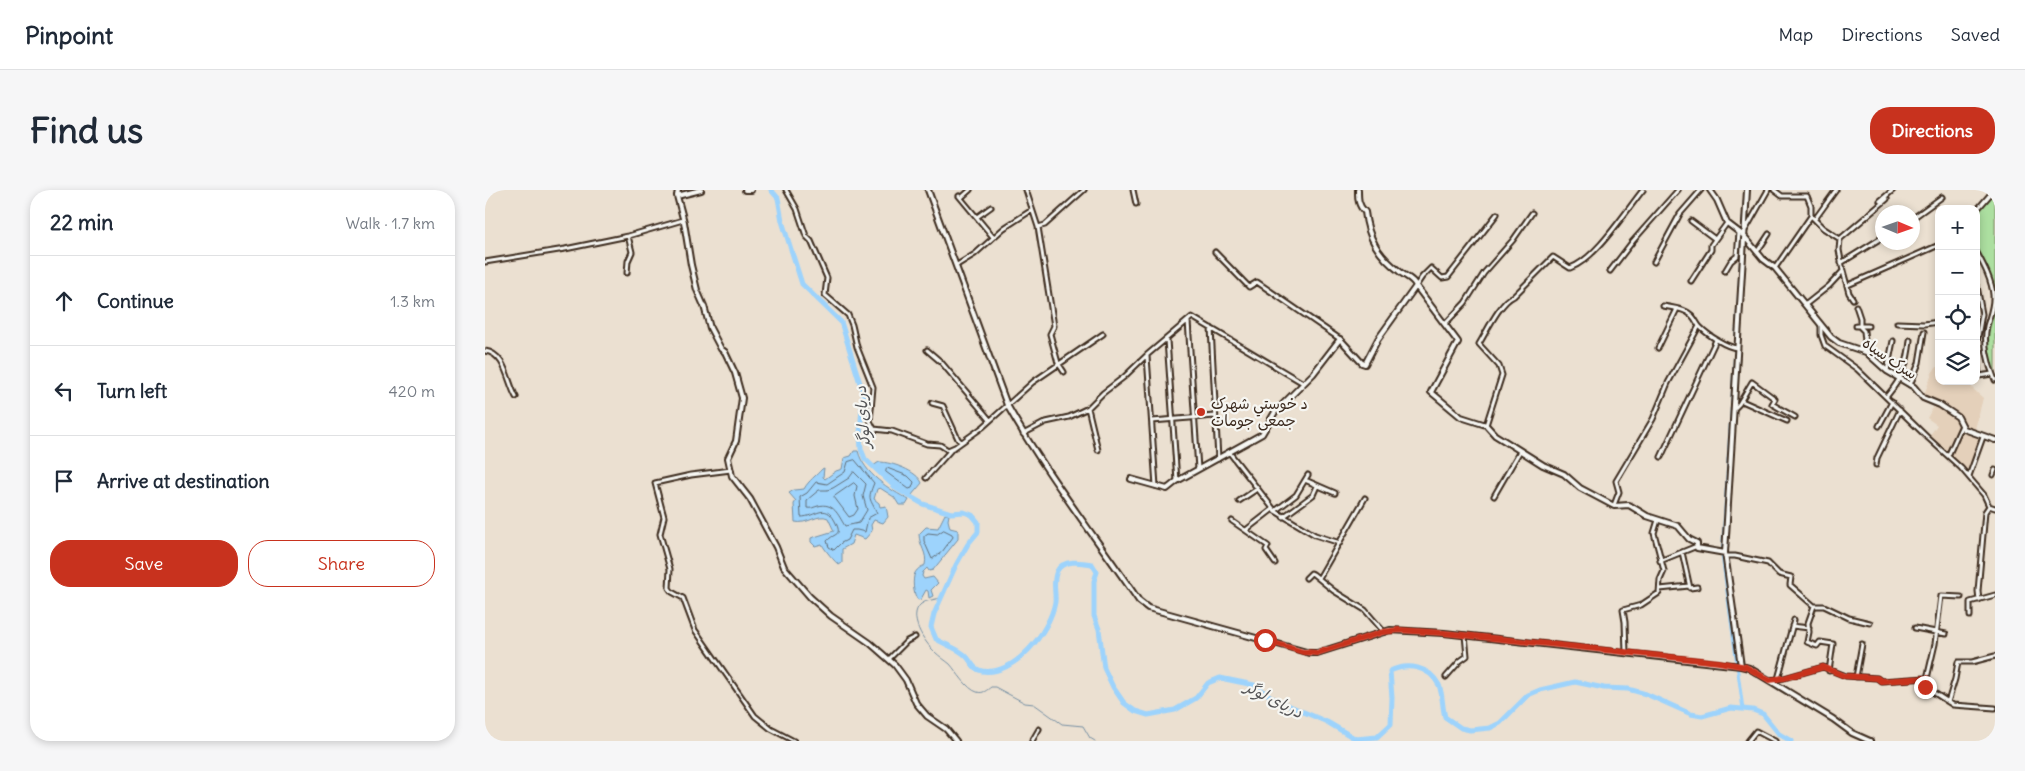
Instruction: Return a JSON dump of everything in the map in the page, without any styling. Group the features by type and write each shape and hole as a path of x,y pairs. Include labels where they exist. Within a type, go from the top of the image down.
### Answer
{"street":[{"path":"678,190 677,196 697,290 710,328 735,373 742,398 736,441 728,458 736,482 750,498 778,551 784,567 809,596 831,616 870,643 889,659 906,680 916,703 927,716 946,729 956,741"},
{"path":"677,196 701,190"},
{"path":"745,190 751,190"},
{"path":"786,190 827,278 825,295 848,316 852,324 857,347 873,387 870,421 874,429 892,431 927,444 940,445 949,450 955,447"},
{"path":"928,190 1007,405 1023,434 1139,601 1148,608 1309,653 1317,653 1383,632 1399,630 1465,635 1739,666 1749,668 1833,719 1857,736 1870,741"},
{"path":"970,190 960,197 993,237"},
{"path":"1026,190 1038,227 1054,326 1050,334 1058,363 1064,372"},
{"path":"1038,227 1045,225 1084,190"},
{"path":"1133,190 1136,204"},
{"path":"1359,190 1358,200 1360,207 1365,212 1366,223 1375,248 1399,272 1414,281 1458,342 1431,392 1461,417 1486,425 1495,435 1543,465 1564,474 1580,488 1613,505 1629,506 1647,516 1678,526 1689,539 1697,543 1697,548 1767,563 1779,574 1791,578 1791,585 1814,606 1825,606 1852,619 1870,623"},
{"path":"1486,425 1502,375 1499,366 1479,344 1497,314 1509,298 1514,296 1553,257 1570,268 1576,266 1594,252 1643,190"},
{"path":"1610,271 1633,241 1678,190"},
{"path":"1654,262 1680,214 1701,190"},
{"path":"1691,281 1711,250 1711,245 1727,223 1717,200 1710,190"},
{"path":"1739,666 1724,553 1735,408 1742,234 1747,190"},
{"path":"1725,271 1731,261 1737,256 1742,234 1768,190"},
{"path":"1774,190 1781,196 1807,196 1813,217 1820,225 1840,239"},
{"path":"1775,268 1836,190"},
{"path":"1877,204 1893,190"},
{"path":"1980,206 1994,190"},
{"path":"1920,213 1942,197"},
{"path":"1853,299 1849,293 1841,263 1840,239 1887,198"},
{"path":"977,218 991,207"},
{"path":"957,265 975,254 1004,228 1032,210"},
{"path":"1445,324 1465,303 1484,273 1513,240 1532,213"},
{"path":"1215,252 1249,287 1257,282 1340,340 1365,364 1379,339 1422,277 1431,268 1442,278 1448,277 1497,214"},
{"path":"485,262 565,249 628,236 683,220"},
{"path":"1691,221 1715,239"},
{"name":"سرک سیاه","path":"1727,223 1742,234 1757,253 1775,268 1831,337 1839,343 1865,352 1887,371 1910,385 1923,398 1941,405 1958,417 1964,429 1995,440"},
{"path":"1757,253 1769,234"},
{"path":"627,273 628,260 632,252 628,236"},
{"path":"1841,263 1875,242"},
{"path":"1848,285 1935,246"},
{"path":"1980,260 1993,288 1993,304 1985,335 1987,356 1995,380"},
{"path":"1805,305 1829,286 1843,271"},
{"path":"1663,306 1690,313 1699,326 1716,340 1737,348"},
{"path":"1856,306 1860,318 1858,326"},
{"path":"1658,348 1677,309"},
{"path":"1023,434 1046,422 1069,417 1088,408 1103,393 1124,378 1147,355 1193,317 1303,383"},
{"path":"1188,320 1198,470"},
{"path":"1897,323 1935,323"},
{"path":"1821,325 1821,335 1825,346 1857,368 1887,396 1961,468 1984,495 1989,506 1995,508"},
{"path":"1613,505 1619,492 1616,481 1653,419 1668,383 1699,326"},
{"path":"1858,326 1868,326"},
{"path":"1858,326 1864,331 1865,352"},
{"path":"1211,327 1218,459"},
{"path":"1910,385 1919,362 1924,332"},
{"path":"926,478 932,469 955,447 1058,363 1103,334"},
{"path":"1167,340 1177,481"},
{"path":"1131,479 1167,489 1177,481 1262,434 1275,412 1313,374 1340,340"},
{"path":"1661,457 1716,340"},
{"path":"1887,371 1893,340"},
{"path":"1887,396 1901,379 1910,340"},
{"path":"927,350 941,362 990,420"},
{"path":"485,351 496,354 516,397"},
{"path":"1147,355 1156,486"},
{"path":"1980,376 1992,374"},
{"path":"1735,408 1752,382 1775,399 1772,404 1795,417"},
{"path":"1742,400 1787,421"},
{"path":"1879,426 1892,402"},
{"path":"932,403 943,406 957,439 961,442"},
{"path":"1088,408 1098,450"},
{"path":"1876,465 1877,458 1900,410"},
{"path":"1152,421 1215,416"},
{"path":"1948,456 1962,426"},
{"path":"1968,477 1983,437"},
{"path":"1494,496 1520,451"},
{"path":"1229,452 1274,510 1283,518 1315,535 1340,543"},
{"path":"731,470 691,475 655,484 664,517 660,534 670,569 669,588 671,592 683,598 695,630 755,716 771,730 794,741"},
{"path":"1993,475 1995,470"},
{"path":"1246,530 1296,495 1309,475"},
{"path":"1305,480 1335,493"},
{"path":"1283,518 1313,495 1317,486"},
{"path":"1239,501 1257,489"},
{"path":"1319,578 1365,498"},
{"path":"1979,600 1978,591 1985,512 1989,506"},
{"path":"1626,653 1623,610 1649,601 1659,594 1663,571 1654,533 1657,520"},
{"path":"1232,521 1268,546 1266,550 1275,563"},
{"path":"1660,561 1697,546"},
{"path":"1682,552 1689,586"},
{"path":"1306,578 1311,574 1319,578 1365,610 1383,632"},
{"path":"1660,589 1697,587"},
{"path":"1970,616 1970,602 1995,595"},
{"path":"1961,597 1941,596 1935,644 1925,687 1948,702 1968,707 1995,708"},
{"path":"1814,606 1808,623 1807,642 1817,646 1820,642 1833,644 1829,670"},
{"path":"1778,678 1794,620"},
{"path":"1792,626 1809,628"},
{"path":"1915,628 1946,634"},
{"path":"1446,677 1459,661 1467,656 1465,635"},
{"path":"889,659 907,641 915,637"},
{"path":"1856,677 1862,644"},
{"path":"1948,702 1954,686 1958,662 1972,662 1995,656"},
{"path":"1769,680 1791,677 1823,667 1845,676 1877,678 1881,681 1927,678"},
{"path":"1032,741 1039,729"},
{"path":"1748,741 1756,731 1775,741"}],"shaded area":[{"path":"1935,368 1935,385 1972,385 1972,388 1983,398 1974,433 1983,437 1968,477 1928,438 1937,425 1927,418 1935,404 1923,398"}],"green space":[{"path":"1995,190 1995,380 1988,356 1986,335 1993,304 1992,288 1980,260 1980,207"}],"water":[{"path":"854,451 858,451 871,474 893,491 909,500 906,505 899,505 894,497 880,488 877,489 874,499 879,503 880,507 886,506 888,517 883,523 874,520 871,525 872,531 865,539 854,535 851,544 842,549 842,563 839,565 822,544 815,546 811,542 811,538 834,531 828,518 820,517 804,522 795,522 794,504 796,501 789,493 794,490 804,489 824,468 823,477 825,479 842,469 844,458 851,456"},
{"path":"879,462 910,471 922,483 911,496 896,487 873,466"},
{"path":"945,514 949,515 950,528 958,530 958,539 933,570 929,571 927,568 923,572 922,576 924,579 933,577 938,583 931,590 933,596 929,598 928,591 926,590 921,599 918,600 914,591 914,576 917,570 925,565 926,561 919,534 926,527 938,528"}],"waterway":[{"name":"دریای لوگر","path":"771,190 778,198 782,221 802,284 841,322 863,393 860,434 861,449 865,459 897,489 923,504 951,513 964,512 972,515 978,522 978,532 968,544 956,565 934,614 931,627 936,639 963,653 979,670 994,671 1007,666 1029,649 1046,626 1052,613 1055,602 1054,583 1057,571 1063,565 1073,562 1092,564 1097,572 1094,581 1094,616 1099,629 1104,668 1113,687 1124,703 1135,711 1148,715 1175,710 1196,698 1208,683 1220,678 1254,685 1276,700 1327,722 1356,739 1377,737 1391,724 1390,671 1411,667 1424,670 1435,679 1439,685 1445,717 1461,728 1470,730 1490,728 1500,723 1528,695 1540,690 1575,682 1604,688 1628,689 1646,694 1691,714 1702,716 1731,708 1753,710 1763,714 1779,734 1791,741"},
{"path":"1743,709 1722,555 1745,190"},
{"path":"940,598 921,604 917,609 916,622 922,636 931,648 950,664 962,680 977,692 995,687 1025,703 1034,704 1062,724 1083,726 1090,738 1095,741"}],"place":[{"name":"د خوستي شهرک جمعی جومات","path":"1201,412"}],"route":[{"path":"1265,640 1303,652 1317,653 1391,630 1444,633 1512,642 1719,662 1749,668 1769,680 1791,677 1823,667 1845,676 1877,678 1881,681 1927,678 1925,687"}]}
